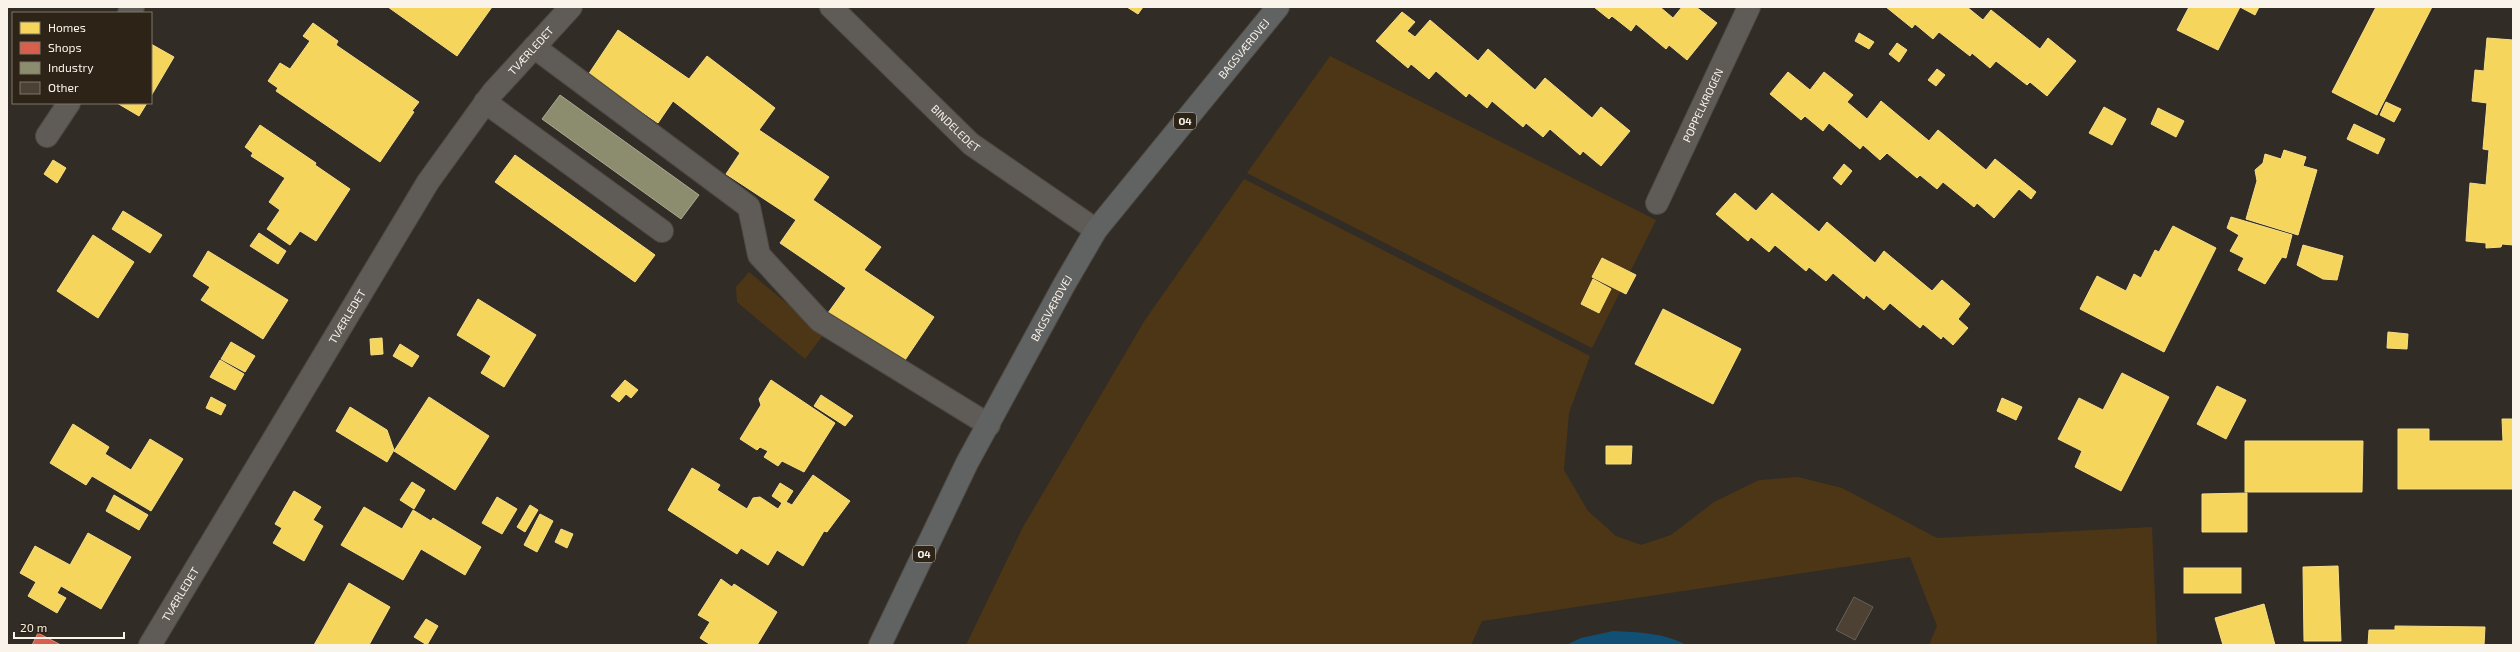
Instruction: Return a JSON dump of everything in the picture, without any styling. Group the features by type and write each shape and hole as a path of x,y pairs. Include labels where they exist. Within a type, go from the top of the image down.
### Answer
{"main road":[{"name":"BAGSVÆRDVEJ","path":"880,645 968,463 1064,285 1096,230 1278,7"}],"street":[{"name":"TVÆRLEDET","path":"150,645 428,182 485,102 571,7"},
{"name":"BINDELEDET","path":"831,7 971,144 1096,230"},
{"name":"POPPELKROGEN","path":"1657,203 1749,7"},
{"path":"534,47 749,207 759,255 820,321 989,425"},
{"path":"485,102 662,231"},
{"path":"47,136 68,104"}],"shaded area":[{"path":"1330,56 1656,220 1592,348 1247,173"},
{"path":"1244,179 1590,356 1569,413 1564,470 1588,511 1616,536 1641,545 1671,535 1714,502 1759,480 1798,477 1842,488 1937,538 2152,527 2157,645 1929,645 1937,626 1910,557 1482,621 1471,645 966,645 1023,527 1145,320"},
{"path":"749,272 824,334 805,359 737,302 736,287"}],"water":[{"path":"1613,631 1660,636 1687,645 1566,645 1581,638"}],"building: Homes":[{"path":"388,7 492,7 457,56"},
{"path":"1127,7 1143,7 1138,14"},
{"path":"1594,7 1660,7 1673,18 1682,7 1696,7 1717,23 1687,60 1669,45 1666,49 1636,24 1631,31 1612,16 1609,19"},
{"path":"1886,7 1967,7 1983,20 1991,10 2040,49 2048,38 2076,61 2047,96 2030,82 2027,85 1996,61 1990,68 1972,53 1970,56 1939,32 1933,39 1915,24 1912,28"},
{"path":"2189,7 2240,7 2218,50 2177,30"},
{"path":"2240,7 2259,7 2255,15"},
{"path":"2376,7 2432,7 2377,115 2332,92"},
{"path":"1402,12 1415,22 1407,31 1415,37 1430,20 1478,61 1488,49 1535,90 1545,78 1592,118 1601,107 1630,131 1601,166 1583,151 1580,155 1550,129 1543,137 1526,123 1523,127 1492,101 1487,108 1469,93 1466,97 1436,71 1429,79 1411,64 1408,68 1376,41"},
{"path":"313,23 338,41 336,45 419,102 412,111 414,112 380,162 276,91 278,88 268,81 280,63 290,69 310,41 303,36"},
{"path":"618,30 689,79 707,56 775,108 759,130 829,177 813,200 881,247 864,270 934,317 903,363 828,313 846,288 780,243 796,220 726,174 740,153 673,101 658,123 588,75"},
{"path":"1859,33 1874,42 1869,49 1855,41"},
{"path":"2487,38 2513,40 2513,245 2502,244 2501,247 2486,248 2486,243 2466,241 2470,183 2486,185 2489,150 2483,149 2487,103 2472,101 2475,70 2484,71"},
{"path":"1897,43 1907,50 1899,62 1889,54"},
{"path":"152,45 174,57 152,94"},
{"path":"1937,69 1945,75 1936,86 1928,80"},
{"path":"1788,72 1810,90 1824,72 1853,95 1847,102 1867,119 1881,101 1929,141 1938,130 1986,170 1995,159 2036,192 2031,199 2019,189 1994,218 1977,203 1974,207 1943,182 1937,189 1920,175 1917,178 1887,153 1880,160 1863,145 1860,149 1829,123 1823,131 1805,116 1801,120 1770,94"},
{"path":"2386,102 2401,109 2394,122 2380,115"},
{"path":"119,104 146,104 139,116"},
{"path":"2104,107 2126,119 2112,145 2089,133"},
{"path":"2158,108 2184,121 2176,137 2151,124"},
{"path":"2354,124 2385,139 2378,154 2347,139"},
{"path":"260,125 316,163 315,165 350,189 316,241 300,231 290,245 267,229 280,210 269,202 285,178 251,156 253,153 245,147"},
{"path":"2284,150 2306,157 2303,166 2317,170 2298,235 2246,219 2257,181 2255,170 2263,163 2265,154 2281,159"},
{"path":"515,155 655,255 635,282 495,182"},
{"path":"53,160 66,168 57,183 44,174"},
{"path":"1844,164 1852,171 1841,185 1833,178"},
{"path":"1735,193 1756,211 1772,193 1819,232 1827,222 1875,263 1884,251 1932,291 1942,280 1970,304 1958,319 1968,328 1953,345 1943,336 1941,339 1923,324 1920,328 1890,303 1884,310 1866,295 1864,299 1833,273 1826,281 1809,267 1806,271 1775,245 1769,252 1751,237 1748,241 1716,214"},
{"path":"123,211 162,235 150,253 112,229"},
{"path":"2231,217 2292,235 2286,258 2282,257 2265,284 2238,270 2244,258 2230,251 2239,235 2227,228"},
{"path":"2173,226 2216,248 2164,352 2080,309 2097,276 2126,291 2134,274 2141,278 2155,250 2159,252"},
{"path":"259,233 286,251 278,264 250,246"},
{"path":"93,235 134,262 98,318 57,291"},
{"path":"2303,245 2343,256 2337,280 2323,279 2297,265"},
{"path":"208,251 288,300 263,339 201,300 210,287 193,276"},
{"path":"1602,258 1636,275 1626,294 1592,277"},
{"path":"1593,279 1611,289 1599,313 1581,304"},
{"path":"478,299 536,335 504,387 481,373 491,356 457,335"},
{"path":"1663,309 1741,349 1713,404 1635,364"},
{"path":"2388,332 2408,334 2407,349 2387,348"},
{"path":"382,338 383,354 371,355 370,339"},
{"path":"231,342 255,356 245,372 221,359"},
{"path":"400,344 419,356 412,367 393,356"},
{"path":"220,360 244,374 235,390 210,377"},
{"path":"2122,373 2169,397 2121,491 2075,467 2082,451 2058,439 2079,398 2103,410"},
{"path":"625,380 638,390 631,398 626,394 619,402 611,396"},
{"path":"771,380 835,423 804,472 782,461 778,466 764,457 768,451 760,447 757,450 740,439 761,405 759,399"},
{"path":"2217,386 2246,400 2226,439 2197,424"},
{"path":"821,395 853,416 845,426 814,406"},
{"path":"211,397 226,405 221,415 206,408"},
{"path":"429,397 489,436 455,490 394,451"},
{"path":"2002,398 2022,407 2016,420 1997,411"},
{"path":"350,407 387,430 394,450 387,462 336,431"},
{"path":"2502,419 2513,419 2513,489 2398,489 2398,429 2429,429 2429,441 2503,441"},
{"path":"73,424 109,447 105,454 131,470 150,439 183,459 151,511 92,476 86,485 50,463"},
{"path":"2245,441 2363,441 2362,492 2245,492"},
{"path":"1606,446 1632,446 1631,464 1606,464"},
{"path":"692,468 720,485 717,490 747,509 753,498 760,497 778,509 782,503 772,496 780,483 793,491 786,502 792,505 813,475 850,501 827,532 824,531 803,566 777,550 768,565 741,548 737,554 668,510"},
{"path":"412,482 425,490 414,509 400,500"},
{"path":"294,491 321,507 313,520 323,526 304,561 273,543 282,528 275,524"},
{"path":"2247,493 2247,532 2202,532 2202,494"},
{"path":"114,495 148,515 139,530 106,511"},
{"path":"497,497 517,509 502,534 482,523"},
{"path":"530,505 538,510 525,532 517,527"},
{"path":"364,507 402,529 413,510 431,521 433,518 481,547 465,575 421,549 403,580 341,545"},
{"path":"540,514 553,521 537,552 524,545"},
{"path":"561,529 573,534 567,548 555,542"},
{"path":"88,533 131,557 101,609 61,586 57,593 66,598 57,613 28,596 36,582 20,573 35,546 70,565"},
{"path":"2338,566 2341,641 2304,641 2303,567"},
{"path":"2184,568 2241,568 2241,593 2184,593"},
{"path":"721,579 732,587 734,584 777,612 757,645 711,645 700,638 710,622 698,615"},
{"path":"349,583 390,607 369,645 314,645"},
{"path":"2264,604 2275,645 2223,645 2215,618"},
{"path":"426,619 438,626 427,645 414,637"},
{"path":"2395,626 2485,627 2484,645 2368,645 2369,630 2395,630"}],"building: Shops":[{"path":"38,633 61,645 32,645"}],"building: Industry":[{"path":"560,95 699,195 681,219 542,119"}],"building: Other":[{"path":"1854,597 1873,607 1855,640 1836,630"}]}
